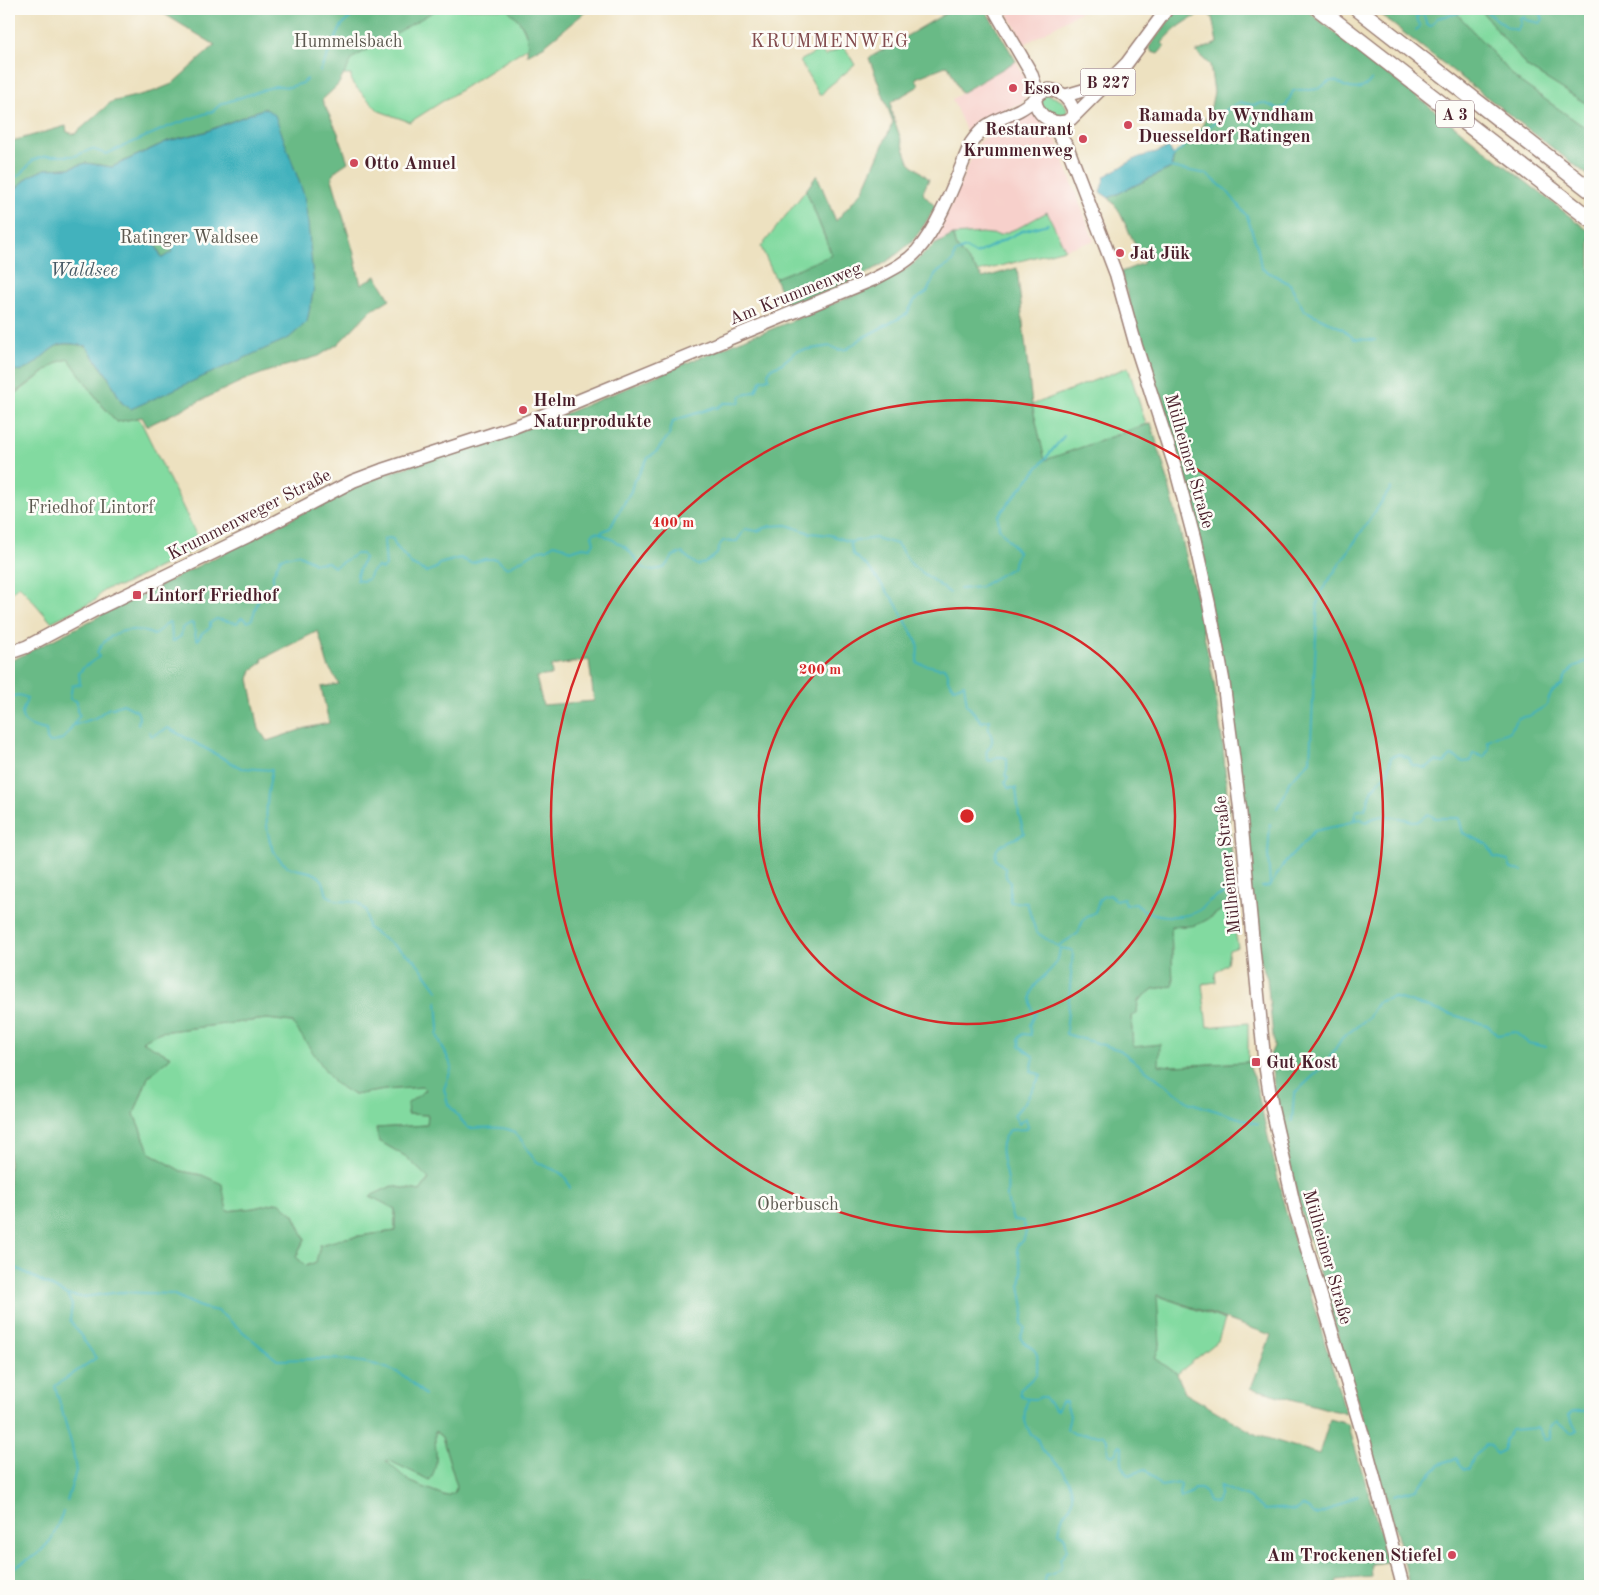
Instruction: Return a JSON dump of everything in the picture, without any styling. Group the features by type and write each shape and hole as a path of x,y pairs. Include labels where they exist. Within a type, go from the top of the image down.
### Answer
{"highway":[{"name":"A 3","path":"1319,9 1590,219"},
{"name":"A 3","path":"1358,9 1590,190"}],"main road":[{"name":"B 227","path":"994,9 1031,73 1037,101"},
{"name":"B 227","path":"1051,120 1058,123 1072,117 1127,63 1167,9"},
{"name":"B 227","path":"1064,96 1088,89 1108,75 1139,45"},
{"name":"B 227","path":"1031,73 1050,89 1071,102 1072,117"},
{"path":"1050,89 1043,90 1037,101 1051,120"},
{"name":"Am Krummenweg","path":"514,427 874,279 898,266 915,252 935,226 971,144 978,134 986,125 1037,101"},
{"name":"Mülheimer Straße","path":"1067,146 1072,117"},
{"name":"Mülheimer Straße","path":"1051,120 1067,146 1116,274 1136,346 1176,470 1194,538 1223,679 1240,808 1264,1057 1272,1108 1295,1209 1362,1432 1404,1586"},
{"name":"Krummenweger Straße","path":"9,653 26,647 101,607 248,536 353,481 514,427"}],"shaded area":[{"path":"1005,9 1085,9 1025,44"},
{"path":"1016,61 1027,85 1026,96 1021,104 978,119 973,124 968,135 952,99"},
{"path":"1025,114 1036,115 1050,129 1061,149 1094,241 1065,249 1047,213 1000,235 982,233 934,245 976,147 987,132 998,125"}],"green space":[{"path":"156,9 438,9 353,58 338,85 322,100 338,133 348,162 335,171 332,179 353,250 361,285 376,276 390,299 369,312 338,344 319,356 242,381 147,426 142,417 117,422 100,403 69,359 58,362 13,395 9,392 9,367 16,370 29,368 53,348 62,344 86,346 107,375 122,403 265,108 205,132 168,141 112,167 86,163 69,168 45,169 30,176 11,192 9,189 9,142 66,126 67,132 75,134 111,102 152,92 172,84 215,45"},
{"path":"321,9 533,9 513,14 524,29 528,47 410,122 379,111 352,83 351,75 341,75"},
{"path":"507,9 589,9 545,45 527,55 527,40 524,29 518,19"},
{"path":"953,9 985,9 1016,61 961,93 948,65 916,78 919,86 891,102 891,111 909,162 929,179 923,192 936,207 912,241 899,253 853,280 787,307 775,278 832,255 806,190 817,175 836,221 863,190 893,122 869,58"},
{"path":"1178,9 1305,9 1590,232 1590,1586 1409,1586 1402,1551 1299,1205 1277,1109 1270,1055 1274,1046 1267,978 1261,964 1198,532 1177,453 1141,343 1121,272 1144,263 1118,209 1109,198 1171,168 1174,156 1200,130 1210,111 1214,92 1210,65 1196,52 1217,43 1212,17 1206,13 1182,25 1162,43 1165,46 1158,54 1152,52 1149,47"},
{"path":"1373,9 1453,9 1516,79 1590,131 1590,177"},
{"path":"1453,9 1480,9 1527,67 1590,106 1590,131 1516,79"},
{"path":"1480,9 1590,9 1590,106 1527,67"},
{"path":"844,46 855,65 820,96 800,61 821,49 825,56"},
{"path":"1044,94 1065,104 1067,112 1065,117 1056,118 1044,110 1040,97"},
{"path":"806,190 832,256 775,278 761,247"},
{"path":"1047,212 1065,249 978,272 955,245 953,235 982,233 1000,235 1020,227"},
{"path":"158,233 168,242 172,252 162,258 152,238"},
{"name":"Oberbusch","path":"953,235 955,245 983,278 1017,268 1032,405 1045,460 1151,423 1167,477 1198,606 1214,683 1223,746 1236,905 1230,906 1196,925 1171,926 1173,986 1153,989 1138,1001 1137,1014 1131,1016 1133,1047 1160,1044 1159,1065 1175,1066 1248,1062 1254,1077 1285,1209 1346,1414 1251,1388 1271,1335 1157,1295 1160,1345 1155,1358 1177,1374 1185,1393 1257,1435 1319,1454 1330,1419 1348,1424 1389,1562 1371,1564 1372,1577 1337,1580 1336,1586 9,1586 9,660 15,659 350,489 379,476 543,423 881,284 908,268 934,245","holes":["318,631 328,666 339,684 321,687 329,723 306,728 267,741 259,729 249,679 252,670 263,662 262,659","589,660 594,701 543,705 536,677 552,675 551,666","267,1019 292,1022 334,1083 354,1095 422,1087 426,1090 408,1103 407,1114 428,1115 427,1125 376,1128 379,1141 405,1156 429,1179 420,1191 392,1186 370,1196 395,1209 395,1231 345,1238 320,1245 316,1262 306,1266 296,1257 305,1239 294,1215 279,1202 254,1208 227,1211 222,1184 202,1175 181,1171 150,1153 134,1114 148,1077 171,1057 142,1041 160,1032","435,1431 442,1437 457,1486 454,1493 446,1496 410,1482 386,1461 390,1461 429,1480 435,1469"]},
{"name":"Friedhof Lintorf","path":"69,359 100,403 117,422 137,418 140,420 202,546 119,587 105,590 96,600 51,622 19,585 9,595 9,399 58,362"},
{"path":"1128,367 1146,424 1045,461 1032,405"},
{"path":"1230,906 1238,947 1229,950 1227,964 1215,973 1216,982 1202,984 1207,1027 1248,1023 1248,1062 1175,1066 1159,1065 1133,1047 1131,1016 1137,1013 1138,1001 1153,989 1173,986 1171,926 1187,926 1201,923"},
{"path":"267,1019 292,1022 353,1095 422,1087 426,1090 409,1103 407,1114 428,1115 427,1125 376,1128 379,1141 405,1156 429,1178 420,1191 392,1186 371,1196 395,1209 395,1231 345,1238 316,1262 306,1266 296,1257 305,1239 294,1215 279,1202 254,1208 226,1211 202,1175 181,1171 150,1153 134,1114 148,1077 171,1057 141,1041 160,1032"},
{"path":"1156,1295 1225,1320 1218,1341 1177,1374 1155,1358 1160,1345"},
{"path":"434,1431 442,1437 457,1486 454,1493 446,1496 410,1482 385,1461 390,1461 430,1480 436,1460"}],"water":[{"name":"Waldsee","path":"265,108 275,115 304,195 314,288 307,322 289,338 131,409 122,403 107,375 86,346 62,344 53,348 29,368 16,370 9,367 9,195 30,176 45,169 69,168 86,163 112,167 168,141 205,132","holes":["158,233 168,242 172,252 162,258 152,238"]},
{"path":"1169,148 1174,156 1171,168 1109,198 1100,192 1105,176 1137,158"}],"waterway":[{"name":"Hummelsbach","path":"320,71 342,25 359,9"},
{"path":"1483,9 1507,27 1517,30 1521,23 1520,18 1523,16 1526,20 1540,23 1543,19 1540,12 1544,9"},
{"path":"1545,9 1553,12 1554,9"},
{"path":"1416,30 1420,25 1416,17 1421,14 1424,16 1427,25 1431,26 1437,18 1459,13"},
{"name":"Hummelsbach","path":"9,182 22,173 33,160 46,156 75,156 92,149 106,154 170,126 213,111 221,104 275,86 290,87 303,83 307,79"},
{"path":"1173,156 1214,123 1226,110 1240,102 1252,105 1263,103 1280,109 1286,106 1293,91 1317,89 1332,81 1348,88 1359,89 1371,80"},
{"path":"1169,167 1207,174 1227,191 1247,216 1258,250 1261,268 1290,284 1304,310 1343,329 1354,339 1375,340"},
{"path":"601,532 610,528 631,491 634,480 648,458 657,451 669,435 673,421 714,407 717,408 724,403 739,403 741,396 756,391 761,380 769,378 768,373 773,367 781,364 797,351 831,346 838,350 847,349 862,338 907,314 914,301 927,292 936,273 953,262 955,253 965,248 976,254 1022,231 1048,224"},
{"path":"960,589 980,587 1012,568 1018,552 999,528 998,516 1064,436"},
{"path":"1277,808 1289,782 1310,761 1318,596 1391,488"},
{"path":"9,705 12,703 12,697 14,696 19,695 27,698 22,713 24,720 30,725 46,730 49,742 61,740 80,716 77,711 77,701 70,699 72,686 80,684 79,673 84,667 99,657 97,652 108,639 115,634 129,630 138,630 154,635 169,622 171,624 172,640 174,641 181,636 182,628 191,623 198,640 202,633 210,628 210,623 216,619 237,623 241,618 244,618 248,622 252,619 259,598 273,583 273,574 281,558 298,554 315,563 328,562 334,567 356,554 362,554 364,558 357,575 357,580 363,581 368,579 376,568 382,569 386,566 384,539 389,538 393,539 395,545 412,565 427,572 438,567 439,564 460,558 471,563 485,559 496,559 507,568 554,544 565,547 570,551 583,547 590,548 594,543 592,535 595,532 625,547 640,565 648,570 664,568 673,556 682,553 697,565 705,563 717,554 719,546 723,541 737,541 745,529 757,531 770,526 787,525 810,533 830,535 850,542 853,554 869,568 895,602 918,644 917,663 939,668 945,667 948,673 948,680 954,688 964,684 967,705 982,722 989,720 992,739 986,753 988,760 991,761 997,757 1007,759 1005,775 1008,778 1005,782 1008,788 1016,788 1019,815 1024,833 1000,846 997,849 996,860 1005,868 1006,877 1010,882 1010,902 1027,903 1036,932 1060,948 1057,961 1037,983 1031,994 1032,1011 1036,1013 1030,1025 1031,1035 1023,1034 1019,1038 1020,1046 1034,1057 1031,1072 1041,1075 1025,1102 1014,1115 1019,1124 1025,1118 1028,1127 1027,1129 1010,1130 1005,1136 1001,1148 1007,1183 1007,1197 1013,1220 1023,1221 1026,1232 1023,1241 1018,1244 1017,1248 1022,1272 1020,1285 1024,1308 1022,1324 1025,1328 1020,1337 1025,1344 1034,1350 1037,1357 1037,1374 1020,1390 1021,1396 1031,1399 1045,1397 1054,1409 1057,1410 1061,1402 1066,1402 1070,1416 1067,1429 1075,1434 1102,1435 1107,1440 1108,1453 1112,1456 1116,1453 1119,1446 1122,1447 1123,1466 1128,1475 1145,1470 1161,1486 1180,1483 1179,1494 1181,1497 1192,1492 1193,1489 1201,1489 1205,1492 1209,1502 1216,1503 1220,1496 1220,1486 1247,1497 1265,1510 1293,1510 1303,1506 1310,1509 1314,1515 1320,1514 1358,1495"},
{"path":"850,542 875,538 897,544 912,565 950,593"},
{"path":"1262,887 1270,886 1283,865 1314,831 1342,825 1354,820 1356,811 1365,809 1372,789 1388,772 1391,757 1399,754 1409,758 1412,765 1426,768 1436,761 1444,763 1451,756 1463,762 1471,761 1473,753 1484,757 1489,749 1488,741 1511,730 1518,718 1529,716 1547,705 1552,693 1562,685 1569,672 1576,666 1590,660"},
{"path":"74,725 95,718 109,708 123,704 137,711 139,717 138,724"},
{"path":"149,732 152,736 168,728 241,768 272,770 268,794 267,821 268,835 278,858 287,866 319,876 327,895 337,901 357,902 366,911 368,928 415,960 438,991"},
{"path":"1354,820 1361,819 1366,822 1385,816 1417,822 1428,814 1435,818 1459,818 1463,833 1487,844 1494,857 1508,860 1511,869 1522,871"},
{"path":"1270,824 1268,855 1270,886"},
{"path":"1058,946 1077,934 1084,919 1095,912 1102,897 1110,895 1115,900 1124,898 1126,905 1135,903 1148,912 1175,916 1200,910 1219,895 1227,893"},
{"path":"1060,948 1072,950 1073,952 1066,1034 1120,1050 1188,1102 1258,1124"},
{"path":"1292,1121 1294,1094 1325,1065 1342,1038 1368,1018 1378,1002 1393,997 1487,1025 1498,1035 1515,1032 1528,1043 1546,1047"},
{"path":"437,1001 439,1028 437,1035 452,1067 444,1089 448,1104 468,1128 498,1128 512,1131 520,1138 535,1160 559,1172 570,1188"},
{"path":"9,1264 67,1295 83,1297 120,1292 172,1294 203,1308 218,1311 277,1360 340,1360 371,1364 401,1374 425,1395"},
{"path":"67,1295 72,1305 70,1320 96,1358 55,1386 72,1446 76,1471 67,1501"},
{"path":"1027,1400 1024,1418 1028,1429 1031,1435 1037,1439 1042,1451 1065,1474 1069,1481 1072,1496 1070,1506 1062,1518 1059,1533 1065,1538 1067,1550 1060,1559 1061,1568 1053,1574 1046,1576 1044,1586"},
{"path":"1394,1495 1416,1489 1440,1465 1456,1458 1464,1469 1469,1469 1474,1456 1485,1445 1491,1446 1496,1454 1504,1450 1504,1441 1511,1430 1537,1428 1545,1440 1550,1439 1550,1427 1557,1421 1571,1433 1577,1430 1569,1415 1573,1411 1585,1411 1590,1401"},
{"path":"9,1570 38,1554 51,1540 63,1512"}],"place":[{"name":"Esso","path":"1013,88"},
{"name":"Ramada by Wyndham Duesseldorf Ratingen","path":"1128,125"},
{"name":"Restaurant Krummenweg","path":"1083,139"},
{"name":"Otto Amuel","path":"354,163"},
{"name":"Jat Jük","path":"1120,253"},
{"name":"Helm Naturprodukte","path":"523,410"},
{"name":"Lintorf Friedhof","path":"137,595"},
{"name":"Gut Kost","path":"1256,1062"},
{"name":"Am Trockenen Stiefel","path":"1452,1555"}],"district":[{"name":"KRUMMENWEG","path":"830,40"}],"park label":[{"name":"Ratinger Waldsee","path":"189,237"}]}
